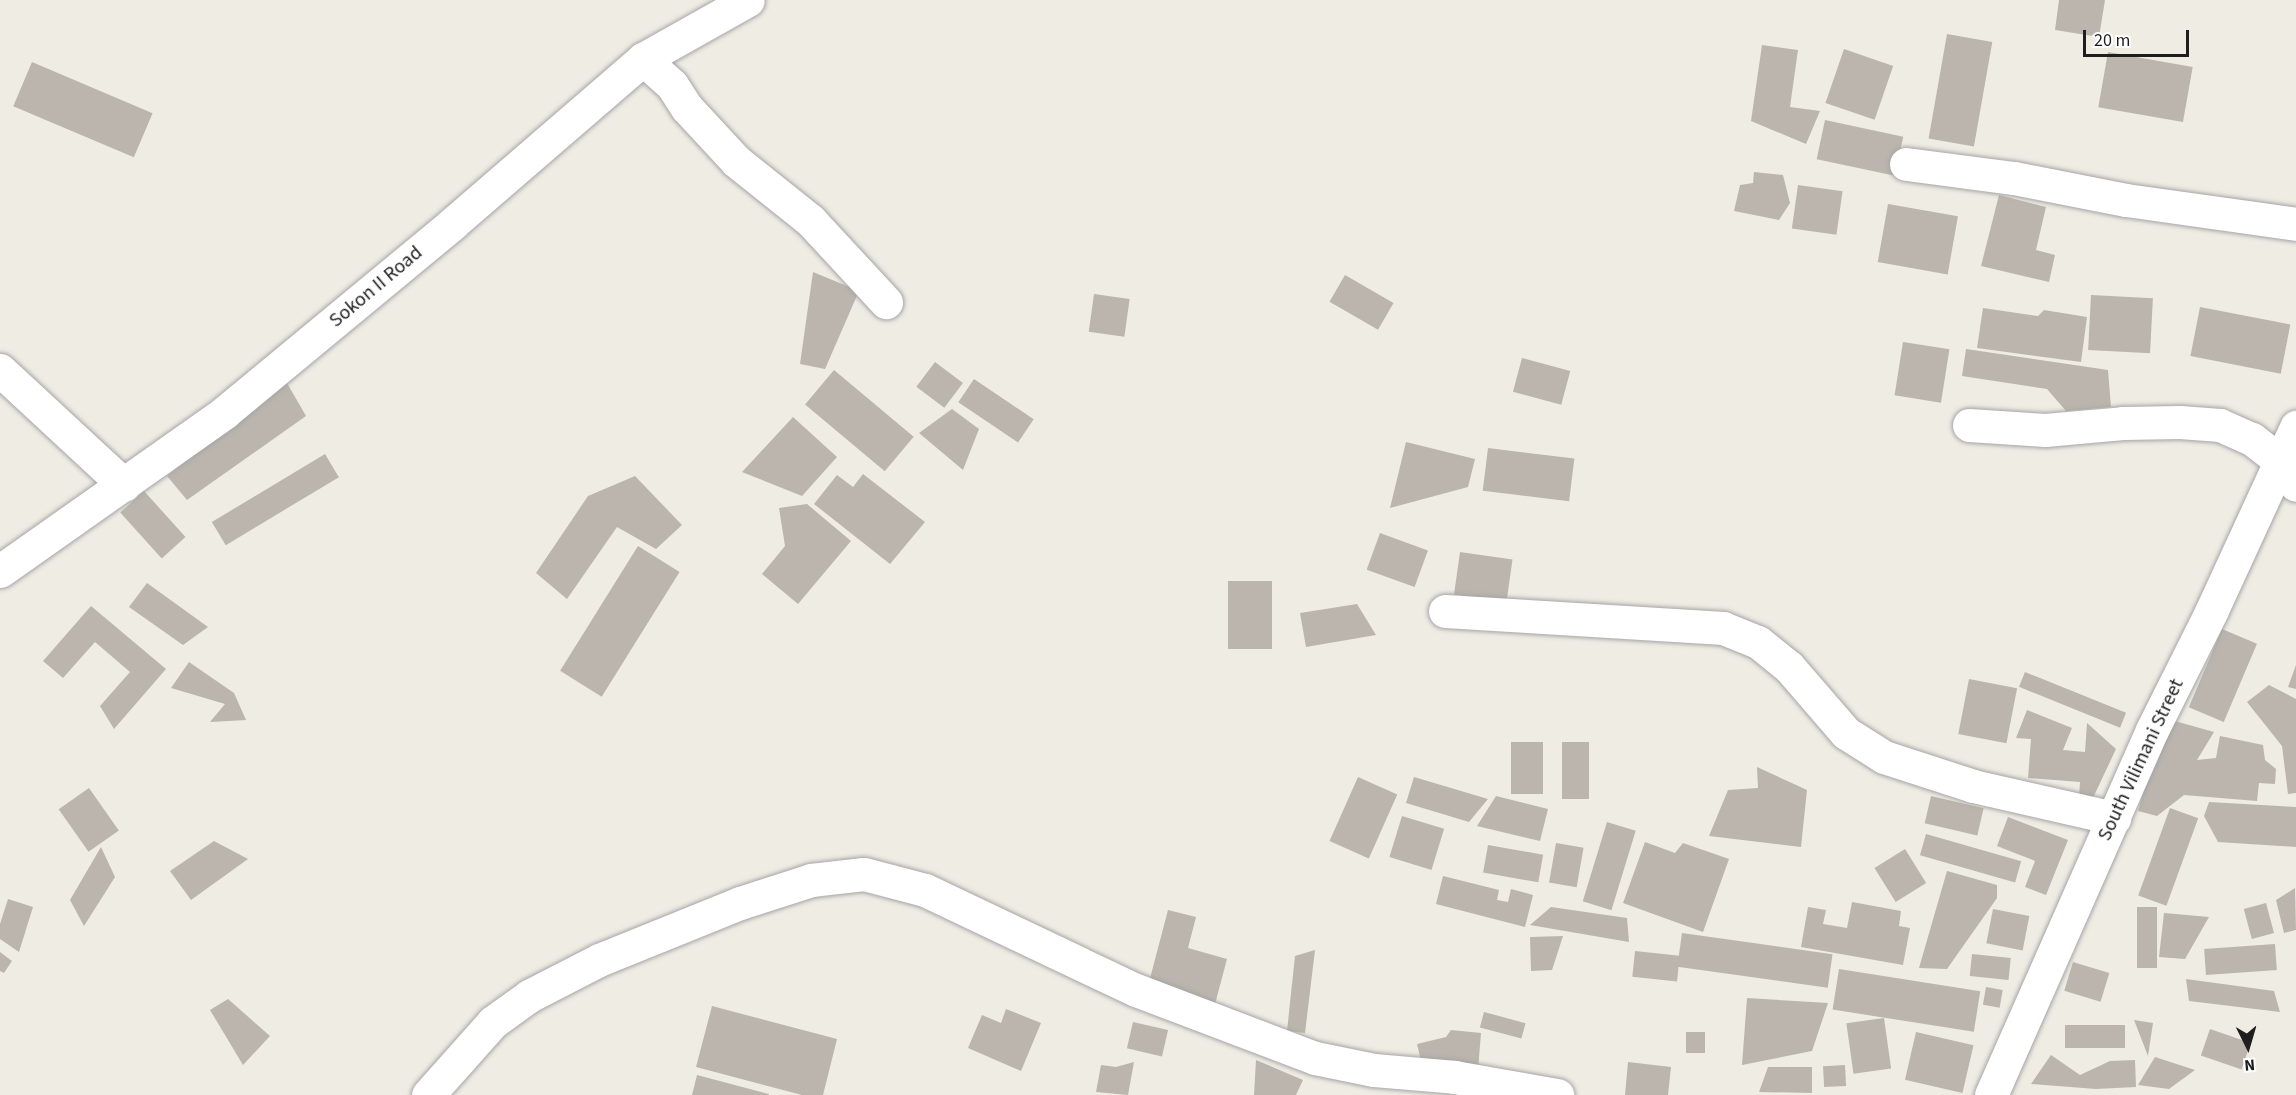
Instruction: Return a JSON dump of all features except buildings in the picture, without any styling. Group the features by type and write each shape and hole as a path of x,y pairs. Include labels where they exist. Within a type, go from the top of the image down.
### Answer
{"street":[{"name":"Sokon II Road","path":"0,571 225,412 452,224 643,59 748,0"},
{"path":"643,59 672,85 687,108 736,160 810,220 886,302"},
{"path":"1906,164 2014,178 2126,200 2296,224"},
{"path":"2,374 124,485"},
{"path":"1969,425 2045,430 2123,423 2180,422 2220,425 2252,439 2289,473"},
{"name":"South Vilimani Street","path":"1991,1095 2151,730 2289,473 2296,427"},
{"path":"1445,611 1723,628 1758,642 1766,648 1789,667 1846,733 1884,757 1972,786 2114,818"},
{"path":"428,1095 493,1022 529,996 579,970 740,903 811,880 864,874 925,890 1136,990 1315,1058 1374,1070 1455,1077 1557,1095"}]}
